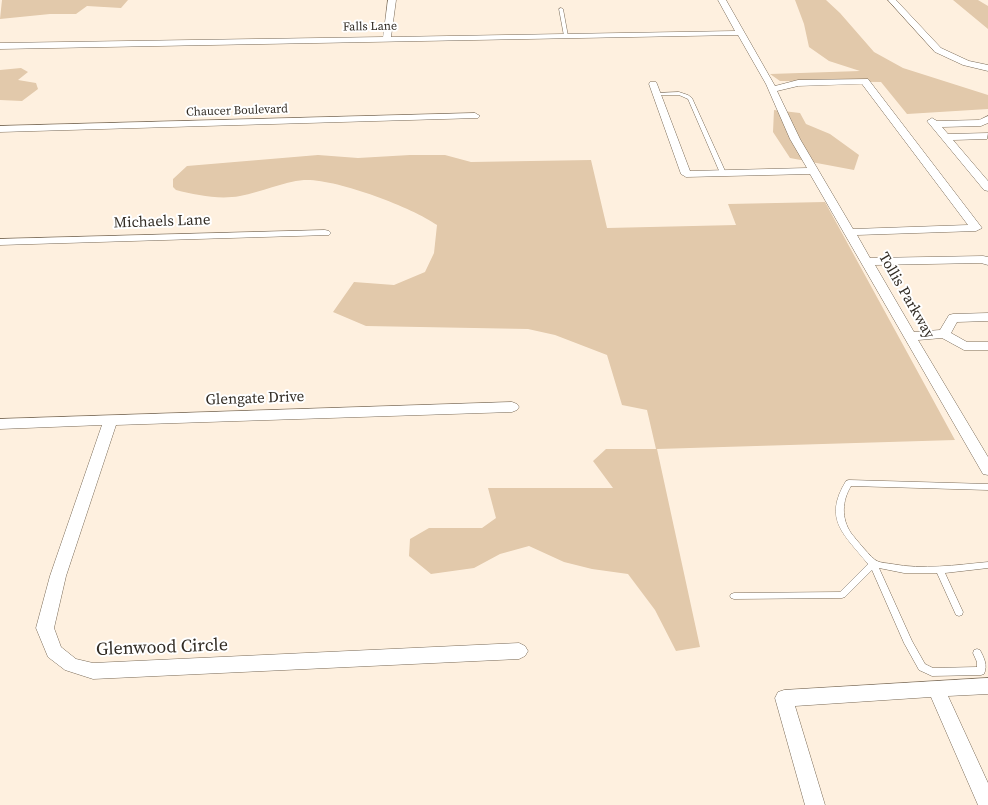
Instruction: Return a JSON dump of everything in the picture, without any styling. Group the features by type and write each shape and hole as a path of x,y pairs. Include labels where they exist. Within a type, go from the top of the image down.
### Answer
{"street":[{"path":"387,39 392,0"},
{"name":"Tollis Parkway","path":"722,0 770,85 795,139 987,468"},
{"path":"892,0 938,50 966,63 988,68"},
{"name":"Falls Lane","path":"0,46 740,33"},
{"path":"770,85 866,81 976,228 849,232"},
{"path":"655,89 686,174 814,171"},
{"name":"Chaucer Boulevard","path":"0,129 475,116"},
{"path":"934,122 981,123 988,119"},
{"path":"934,122 988,188"},
{"path":"946,137 988,136"},
{"name":"Michaels Lane","path":"0,242 325,233"},
{"path":"867,262 983,259 988,262"},
{"path":"944,334 953,318 988,317"},
{"path":"910,336 944,334 964,346 988,346"},
{"name":"Glengate Drive","path":"0,424 512,407"},
{"name":"Glenwood Circle","path":"111,420 58,576 45,628 54,652 71,664 93,672 519,651"},
{"path":"815,805 784,698 988,686"},
{"path":"936,689 988,805"}],"lane":[{"path":"561,9 566,36"},
{"path":"655,89 687,95 690,98 723,173"},
{"path":"977,653 981,662 981,671 932,672 922,667 873,564 856,547 840,516 840,497 849,483 988,487"},
{"path":"873,564 904,570 940,570 988,565"},
{"path":"734,596 842,595 873,564"},
{"path":"940,570 959,612"}],"shaded area":[{"path":"2,0 128,0 121,8 87,6 76,14 50,14 0,19"},
{"path":"795,0 826,0 874,52 903,68 988,95 988,109 907,114 881,82 780,81 770,74 860,71 829,61 809,47 804,24"},
{"path":"953,0 978,0 988,6 988,29"},
{"path":"21,68 28,72 18,80 36,83 38,89 22,101 0,100 0,70"},
{"path":"774,110 800,113 806,124 830,134 859,155 854,170 790,158 773,132"},
{"path":"318,155 358,158 445,155 471,162 591,160 607,228 736,225 728,204 825,202 955,440 657,449 700,647 676,651 655,610 628,574 592,569 564,562 529,546 500,554 474,568 431,574 409,556 410,539 429,528 482,528 496,518 488,488 613,488 593,461 606,449 656,449 647,410 622,405 607,355 555,335 528,329 366,326 333,312 354,282 394,285 425,272 434,253 437,225 410,210 353,189 317,181 296,181 232,197 200,195 176,190 173,187 173,179 187,166"}]}
